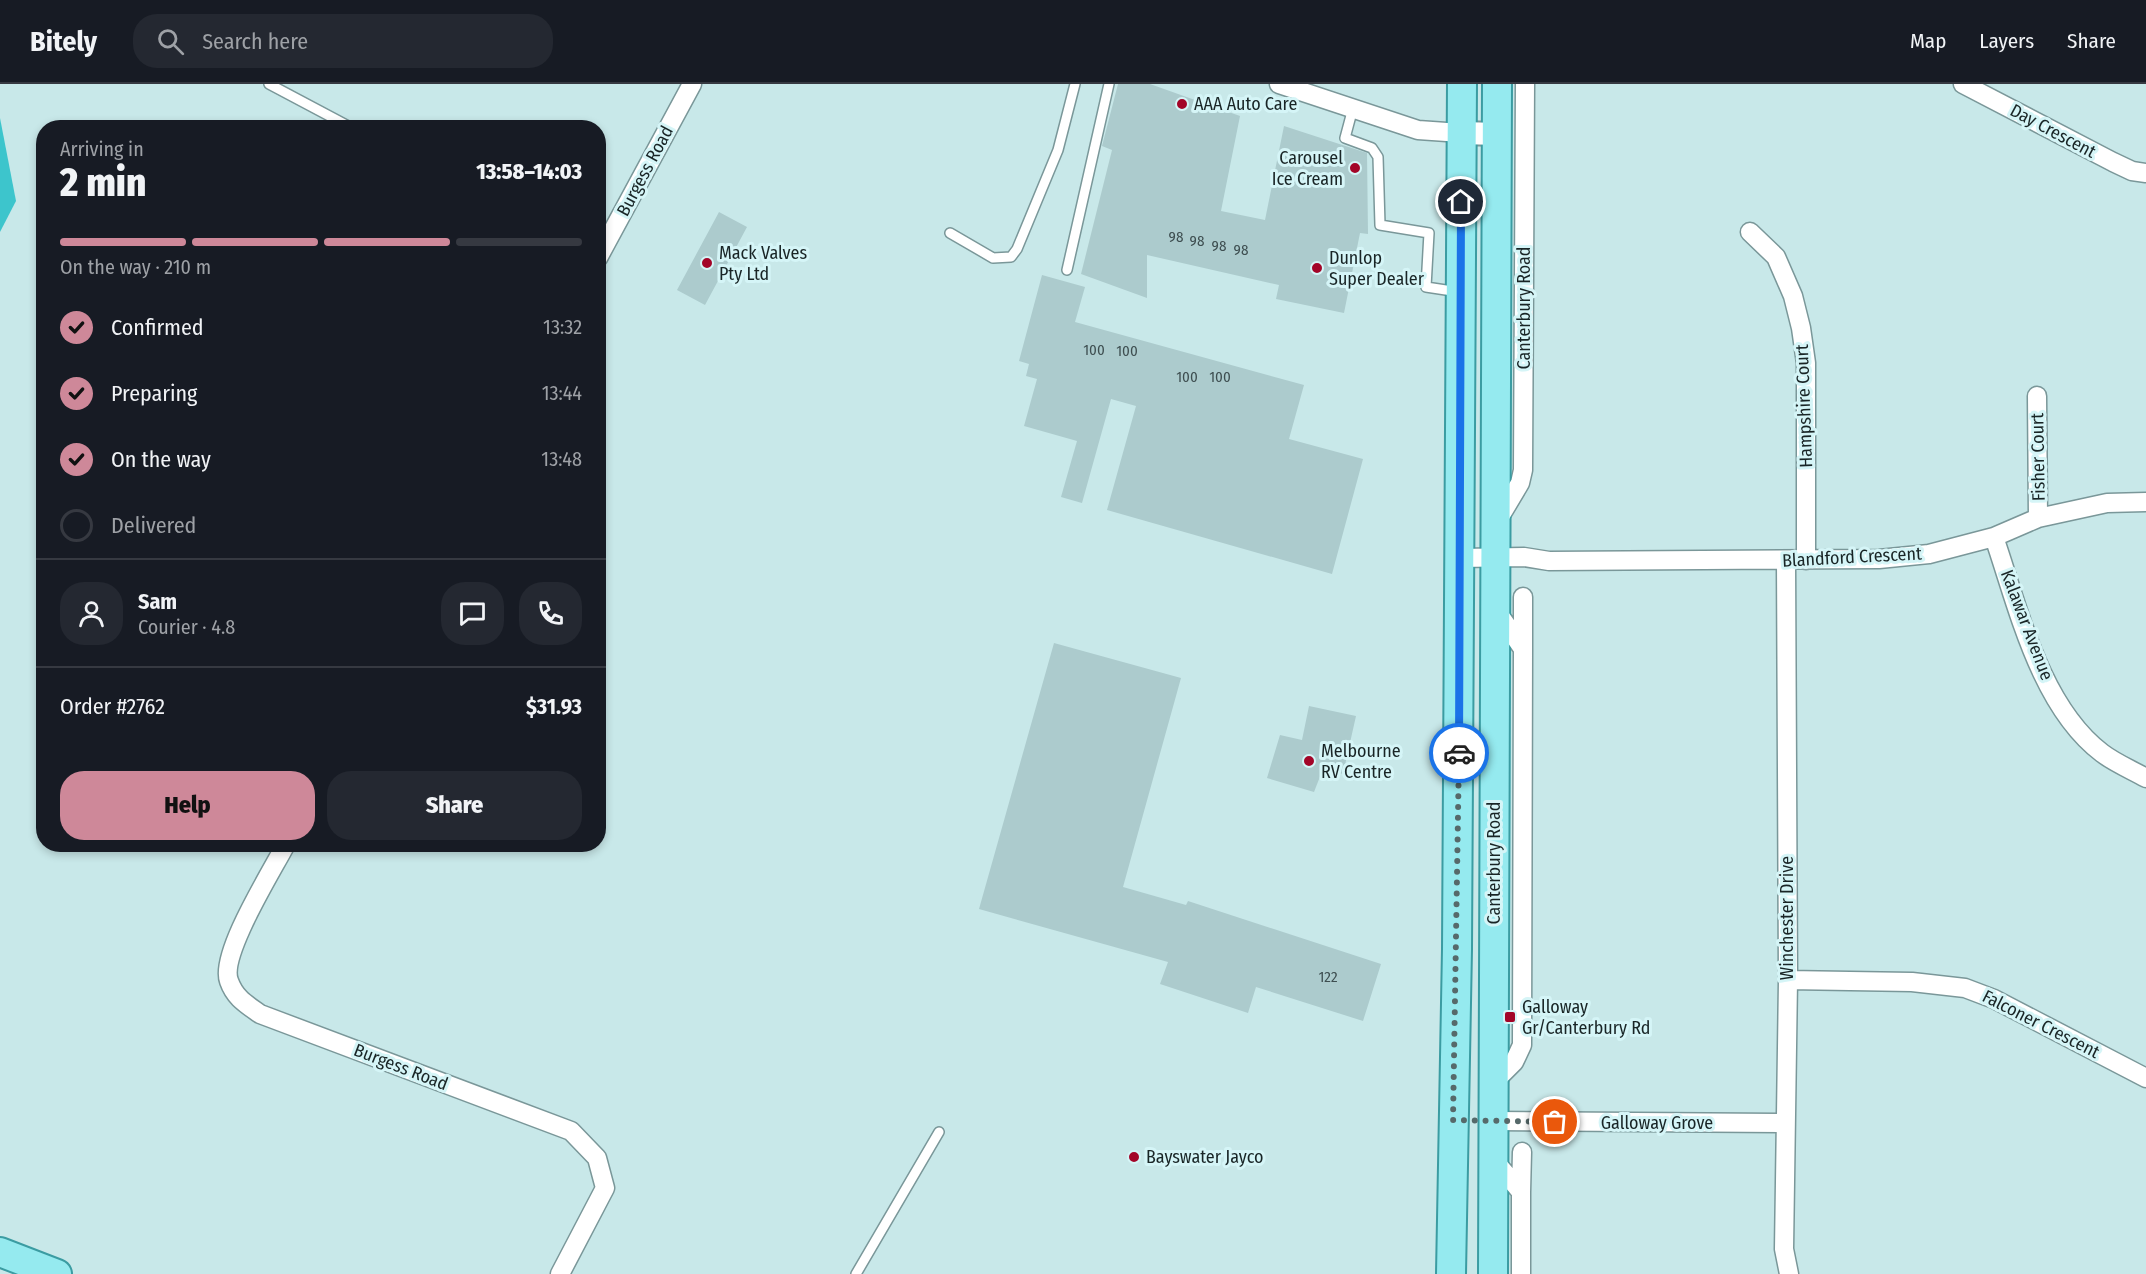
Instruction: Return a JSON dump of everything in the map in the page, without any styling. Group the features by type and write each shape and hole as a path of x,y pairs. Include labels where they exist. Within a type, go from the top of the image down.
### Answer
{"main road":[{"name":"Canterbury Road","path":"1451,1274 1460,563 1462,84"},
{"name":"Canterbury Road","path":"1493,1274 1497,84"},
{"path":"1453,1120 1494,1121"},
{"path":"0,1252 57,1274"}],"street":[{"name":"Burgess Road","path":"606,244 692,84"},
{"path":"1279,84 1426,132 1498,134"},
{"name":"Canterbury Road","path":"1496,524 1520,483 1523,470 1525,84"},
{"name":"Day Crescent","path":"1963,84 2113,162 2132,171 2146,173"},
{"name":"Hampshire Court","path":"1749,232 1776,257 1793,296 1801,328 1806,363 1806,560"},
{"name":"Fisher Court","path":"2037,396 2038,518"},
{"name":"Blandford Crescent","path":"1460,563 1524,557 1549,561 1879,560 1929,554 1994,537 2038,518 2107,502 2146,502"},
{"name":"Kalawar Avenue","path":"1994,537 2038,663 2060,704 2078,730 2102,753 2146,778"},
{"name":"Winchester Drive","path":"1786,561 1788,980 1784,1123 1784,1249 1790,1274"},
{"name":"Canterbury Road","path":"1494,1082 1514,1062 1522,1046 1523,597"},
{"path":"1495,609 1523,649"},
{"name":"Burgess Road","path":"282,852 234,942 228,978 238,1000 260,1014 571,1131 597,1158 605,1188 560,1274"},
{"name":"Falconer Crescent","path":"1788,980 1912,982 1965,988 1994,999 2146,1078"},
{"name":"Galloway Grove","path":"1494,1121 1784,1123"},
{"path":"1521,1274 1522,1152"},
{"path":"1494,1160 1521,1192"}],"lane":[{"path":"269,84 337,120"},
{"path":"950,233 993,258 1011,256 1017,249 1058,150 1076,84"},
{"path":"1067,270 1109,84"},
{"path":"1353,108 1345,138 1372,148 1378,157 1380,225 1429,233 1426,287 1461,293"},
{"path":"855,1274 939,1132"}],"shaded area":[{"path":"0,118 16,201 0,232"}],"building":[{"path":"1118,84 1150,84 1240,116 1221,211 1265,220 1284,126 1367,153 1368,234 1360,233 1344,313 1276,299 1279,285 1147,255 1147,298 1081,274 1112,150 1102,146"},
{"path":"719,212 747,227 705,305 677,290"},
{"path":"1042,275 1085,287 1075,322 1304,385 1289,439 1363,459 1332,574 1107,510 1136,406 1111,399 1082,503 1061,497 1077,441 1024,426 1037,379 1026,376 1029,364 1019,361"},
{"path":"1054,643 1181,678 1123,887 1186,905 1188,901 1381,964 1363,1021 1256,987 1248,1013 1160,984 1168,962 979,909"},
{"name":"Melbourne RV Centre","path":"1309,706 1356,716 1343,774 1323,769 1314,792 1267,778 1280,735 1302,740"}],"way so far":[{"path":"1459,753 1453,1120 1555,1122"}],"place":[{"name":"AAA Auto Care","path":"1182,104"},
{"name":"Carousel Ice Cream","path":"1355,168"},
{"name":"Mack Valves Pty Ltd","path":"707,263"},
{"name":"Dunlop Super Dealer","path":"1317,268"},
{"name":"Melbourne RV Centre","path":"1309,761"},
{"name":"Galloway Gr/Canterbury Rd","path":"1510,1017"},
{"name":"Bayswater Jayco","path":"1134,1157"}],"route":[{"path":"1459,753 1461,202"}]}
